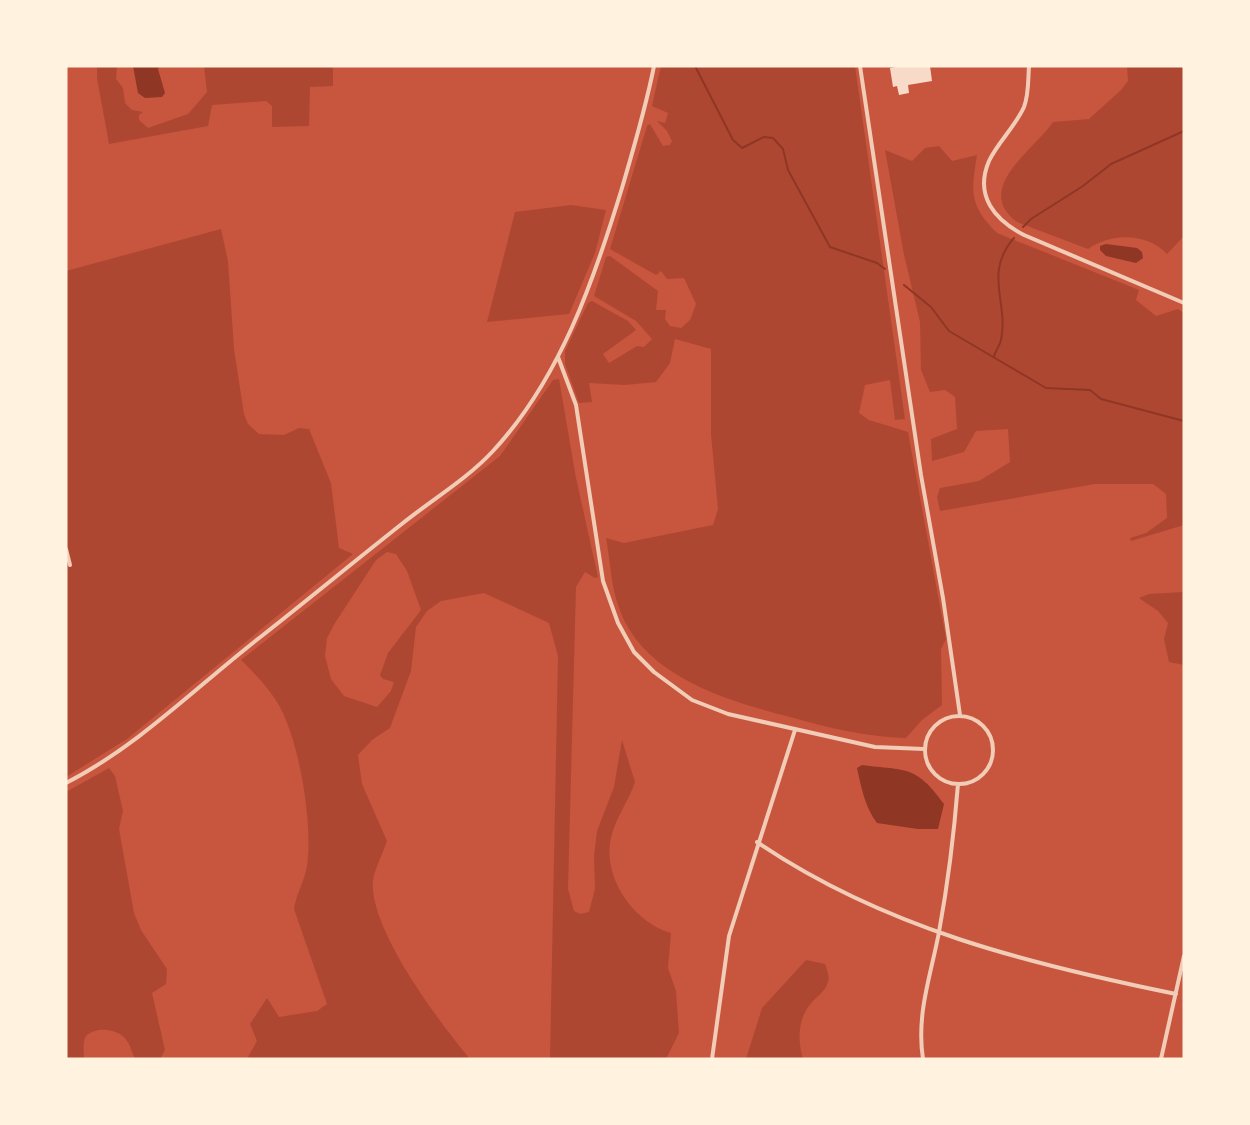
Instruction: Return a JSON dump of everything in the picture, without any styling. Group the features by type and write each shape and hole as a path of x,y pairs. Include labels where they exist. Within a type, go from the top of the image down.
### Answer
{"street":[{"path":"66,783 96,768 135,741 260,637 474,470 514,426 558,357 584,300 606,240 644,111 654,66"},
{"path":"861,66 921,475 943,598 960,716"},
{"path":"1029,66 1025,105 990,159 985,173 986,196 992,210 1003,224 1024,235 1184,303"},
{"path":"558,357 576,405 603,581 618,623 634,652 654,672 693,699 728,714 875,747 924,749"},
{"path":"66,549 70,565"},
{"path":"960,716 978,721 986,729 993,748 992,758 982,775 974,781 958,784 945,782 936,776 929,768 924,749 931,729 939,722 960,716"},
{"path":"712,1059 729,936 757,842 795,730"},
{"path":"924,1059 920,1036 921,1012 939,934 951,863 958,784"},
{"path":"757,842 815,880 939,934 1080,974 1176,993"},
{"path":"1161,1059 1184,956"}],"shaded area":[{"path":"97,66 117,66 116,79 123,88 125,103 132,110 143,112 139,115 139,120 148,128 188,114 207,92 204,66 333,66 333,86 310,87 309,126 272,127 272,106 266,101 212,105 208,126 109,144 97,78"},
{"path":"133,66 160,66 158,69 165,93 162,97 145,98 138,93"},
{"path":"661,66 855,66 905,419 895,420 890,380 865,385 859,413 869,420 908,432 946,639 941,649 942,705 922,720 906,738 862,734 819,725 744,704 697,686 675,674 655,659 638,642 620,611 614,590 606,538 624,543 713,525 718,509 711,434 711,349 675,339 670,363 656,382 625,385 589,383 592,402 579,403 565,364 565,351 588,303 592,301 628,321 636,330 603,354 609,363 637,346 644,347 652,339 636,321 594,296 606,257 610,256 658,291 656,310 666,310 665,319 670,326 681,328 690,320 696,304 684,278 667,279 661,271 656,275 610,249 647,126 650,124 663,146 670,145 672,141 667,131 657,121 665,123 668,113 652,106"},
{"path":"1127,66 1184,66 1184,236 1167,254 1150,242 1129,237 1107,240 1088,249 1017,222 1005,209 1001,196 1004,183 1011,170 1053,122 1089,119 1128,81"},
{"path":"939,146 952,161 977,155 974,197 981,214 997,233 1139,290 1136,300 1156,316 1178,309 1184,313 1184,525 1131,541 1130,538 1146,533 1167,518 1166,494 1153,484 1095,484 940,511 937,497 940,488 979,481 1010,462 1008,429 976,431 964,452 932,461 931,439 957,429 955,397 945,390 930,392 921,370 920,322 904,255 885,150 912,161 925,148"},
{"path":"571,205 606,210 595,253 569,314 487,322 515,212"},
{"path":"221,229 228,261 234,349 244,414 248,424 259,434 284,435 299,428 309,429 331,483 339,548 353,554 127,739 66,777 66,271"},
{"path":"1106,244 1137,248 1142,252 1143,258 1136,263 1106,256 1100,250 1100,246"},
{"path":"559,379 576,478 598,577 595,578 585,572 576,587 568,889 574,911 580,914 589,912 595,889 594,856 597,831 614,787 622,740 635,782 612,834 609,849 611,865 622,894 632,907 644,919 671,933 668,968 676,991 679,1033 666,1059 550,1059 558,656 549,623 484,593 441,601 427,611 416,627 411,671 390,728 372,740 358,755 362,784 387,841 373,880 375,900 382,923 408,974 441,1023 470,1059 250,1059 248,1057 257,1041 250,1024 267,998 279,1017 317,1011 327,1004 294,909 307,866 308,829 303,786 294,743 277,702 258,677 241,660 500,456 553,380","holes":["387,552 396,554 407,571 421,610 388,653 380,675 383,679 394,682 391,691 377,707 344,696 331,679 325,656 327,638 376,560"]},
{"path":"1184,592 1184,665 1169,662 1164,639 1168,623 1158,611 1139,598 1149,594"},
{"path":"862,765 900,769 925,782 944,804 938,829 918,829 877,823 869,811 862,789 857,768"},
{"path":"109,768 115,776 123,811 119,829 134,913 141,930 167,969 166,984 152,993 165,1050 160,1059 135,1059 124,1037 114,1031 97,1030 85,1037 84,1059 66,1059 66,792"},
{"path":"806,960 825,964 829,978 826,988 804,1014 800,1028 803,1059 746,1059 762,1008"}],"building":[{"path":"930,66 932,81 908,85 909,93 899,95 897,86 893,87 890,68"}],"waterway":[{"path":"695,66 733,140 742,148 764,137 773,138 783,149 788,170 830,247 877,263 885,269"},
{"path":"1023,227 1031,219 1083,186 1111,164 1184,131"},
{"path":"994,357 1003,326 998,276 1000,264 1014,238"},
{"path":"904,285 931,307 949,331 1046,388 1090,390 1101,399 1184,421"}]}
